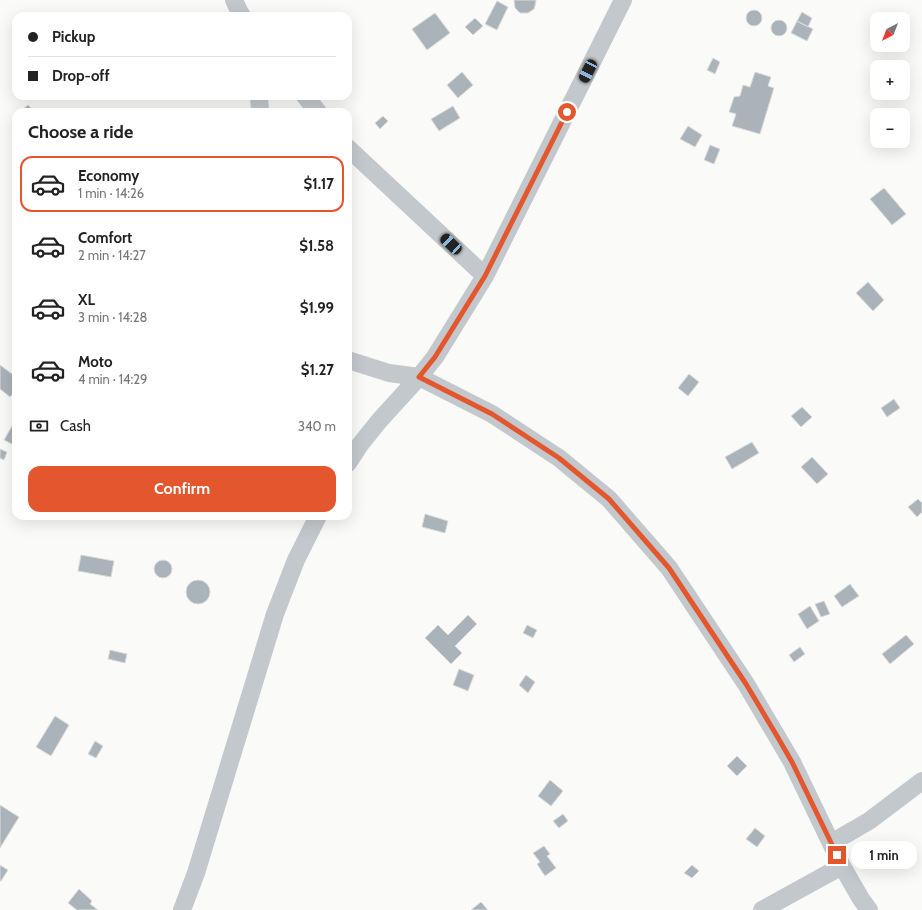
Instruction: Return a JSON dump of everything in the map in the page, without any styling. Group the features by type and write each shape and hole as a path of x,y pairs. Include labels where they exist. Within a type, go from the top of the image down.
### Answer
{"street":[{"path":"234,0 240,12"},
{"path":"352,457 379,421 435,357 485,276 623,0"},
{"path":"308,100 315,108"},
{"path":"352,152 485,276"},
{"path":"352,361 388,373 419,377 492,414 559,458 609,499 669,568 746,684 792,762 842,866 869,910"},
{"path":"182,910 196,873 275,614 296,560 316,520"},
{"path":"831,844 869,821 922,781"},
{"path":"762,910 842,866"}],"building":[{"path":"514,0 536,0 534,9 528,13 520,13 515,8"},
{"path":"497,1 508,7 497,30 485,24"},
{"path":"754,10 760,12 762,18 760,24 754,26 748,24 746,18 748,12"},
{"path":"802,12 812,18 808,27 797,21"},
{"path":"435,13 450,33 427,50 412,29"},
{"path":"475,18 483,26 473,35 465,27"},
{"path":"779,20 785,22 787,28 785,34 779,36 773,34 771,28 773,22"},
{"path":"797,21 813,29 807,41 791,33"},
{"path":"713,58 720,62 715,74 707,70"},
{"path":"462,72 473,85 458,98 447,85"},
{"path":"755,72 771,77 768,86 774,88 760,134 732,126 736,114 729,112 734,97 740,96 743,85 750,87"},
{"path":"453,106 460,118 439,131 431,119"},
{"path":"383,116 388,121 380,129 375,123"},
{"path":"688,126 702,135 695,147 680,139"},
{"path":"710,145 720,149 714,164 704,160"},
{"path":"884,188 906,214 892,225 870,199"},
{"path":"868,282 884,300 873,311 856,293"},
{"path":"0,365 12,374 12,395 10,397 0,389"},
{"path":"689,374 699,382 688,396 678,388"},
{"path":"894,399 900,408 887,417 881,408"},
{"path":"802,407 812,417 801,427 791,416"},
{"path":"12,426 12,444 4,440"},
{"path":"752,442 759,453 732,469 725,457"},
{"path":"0,449 7,452 4,460 0,458"},
{"path":"812,457 828,474 817,484 801,467"},
{"path":"918,499 922,503 922,512 917,517 908,507"},
{"path":"425,514 448,521 445,533 422,527"},
{"path":"81,555 114,561 111,577 78,571"},
{"path":"159,560 167,560 172,565 170,576 167,578 159,578 154,573 154,565"},
{"path":"198,580 206,584 210,592 206,600 198,604 190,600 186,592 190,584"},
{"path":"850,584 859,596 842,607 834,596"},
{"path":"824,601 830,614 821,617 815,604"},
{"path":"810,606 819,621 807,629 798,614"},
{"path":"468,615 477,624 455,646 462,653 451,664 425,638 438,625 448,635"},
{"path":"527,625 537,630 533,638 523,633"},
{"path":"906,635 914,644 890,664 882,654"},
{"path":"800,647 805,654 794,662 789,655"},
{"path":"110,650 127,654 125,663 108,659"},
{"path":"459,669 474,675 468,691 453,685"},
{"path":"526,675 535,682 528,693 519,685"},
{"path":"55,716 69,725 51,756 36,747"},
{"path":"95,741 103,746 96,758 88,754"},
{"path":"737,756 747,766 737,776 727,766"},
{"path":"550,780 563,791 551,806 538,796"},
{"path":"0,805 19,817 0,848"},
{"path":"563,814 568,821 559,828 553,821"},
{"path":"755,828 765,836 757,847 746,839"},
{"path":"544,846 550,854 547,856 556,868 545,876 537,864 540,862 533,853"},
{"path":"0,865 8,870 1,881 0,881"},
{"path":"692,865 699,871 692,878 684,873"},
{"path":"79,889 92,901 90,904 98,910 77,910 68,903"},
{"path":"481,902 488,910 471,910"}],"route":[{"path":"567,112 485,276 435,357 419,377 492,414 559,458 609,499 669,568 746,684 792,762 837,855"}]}
